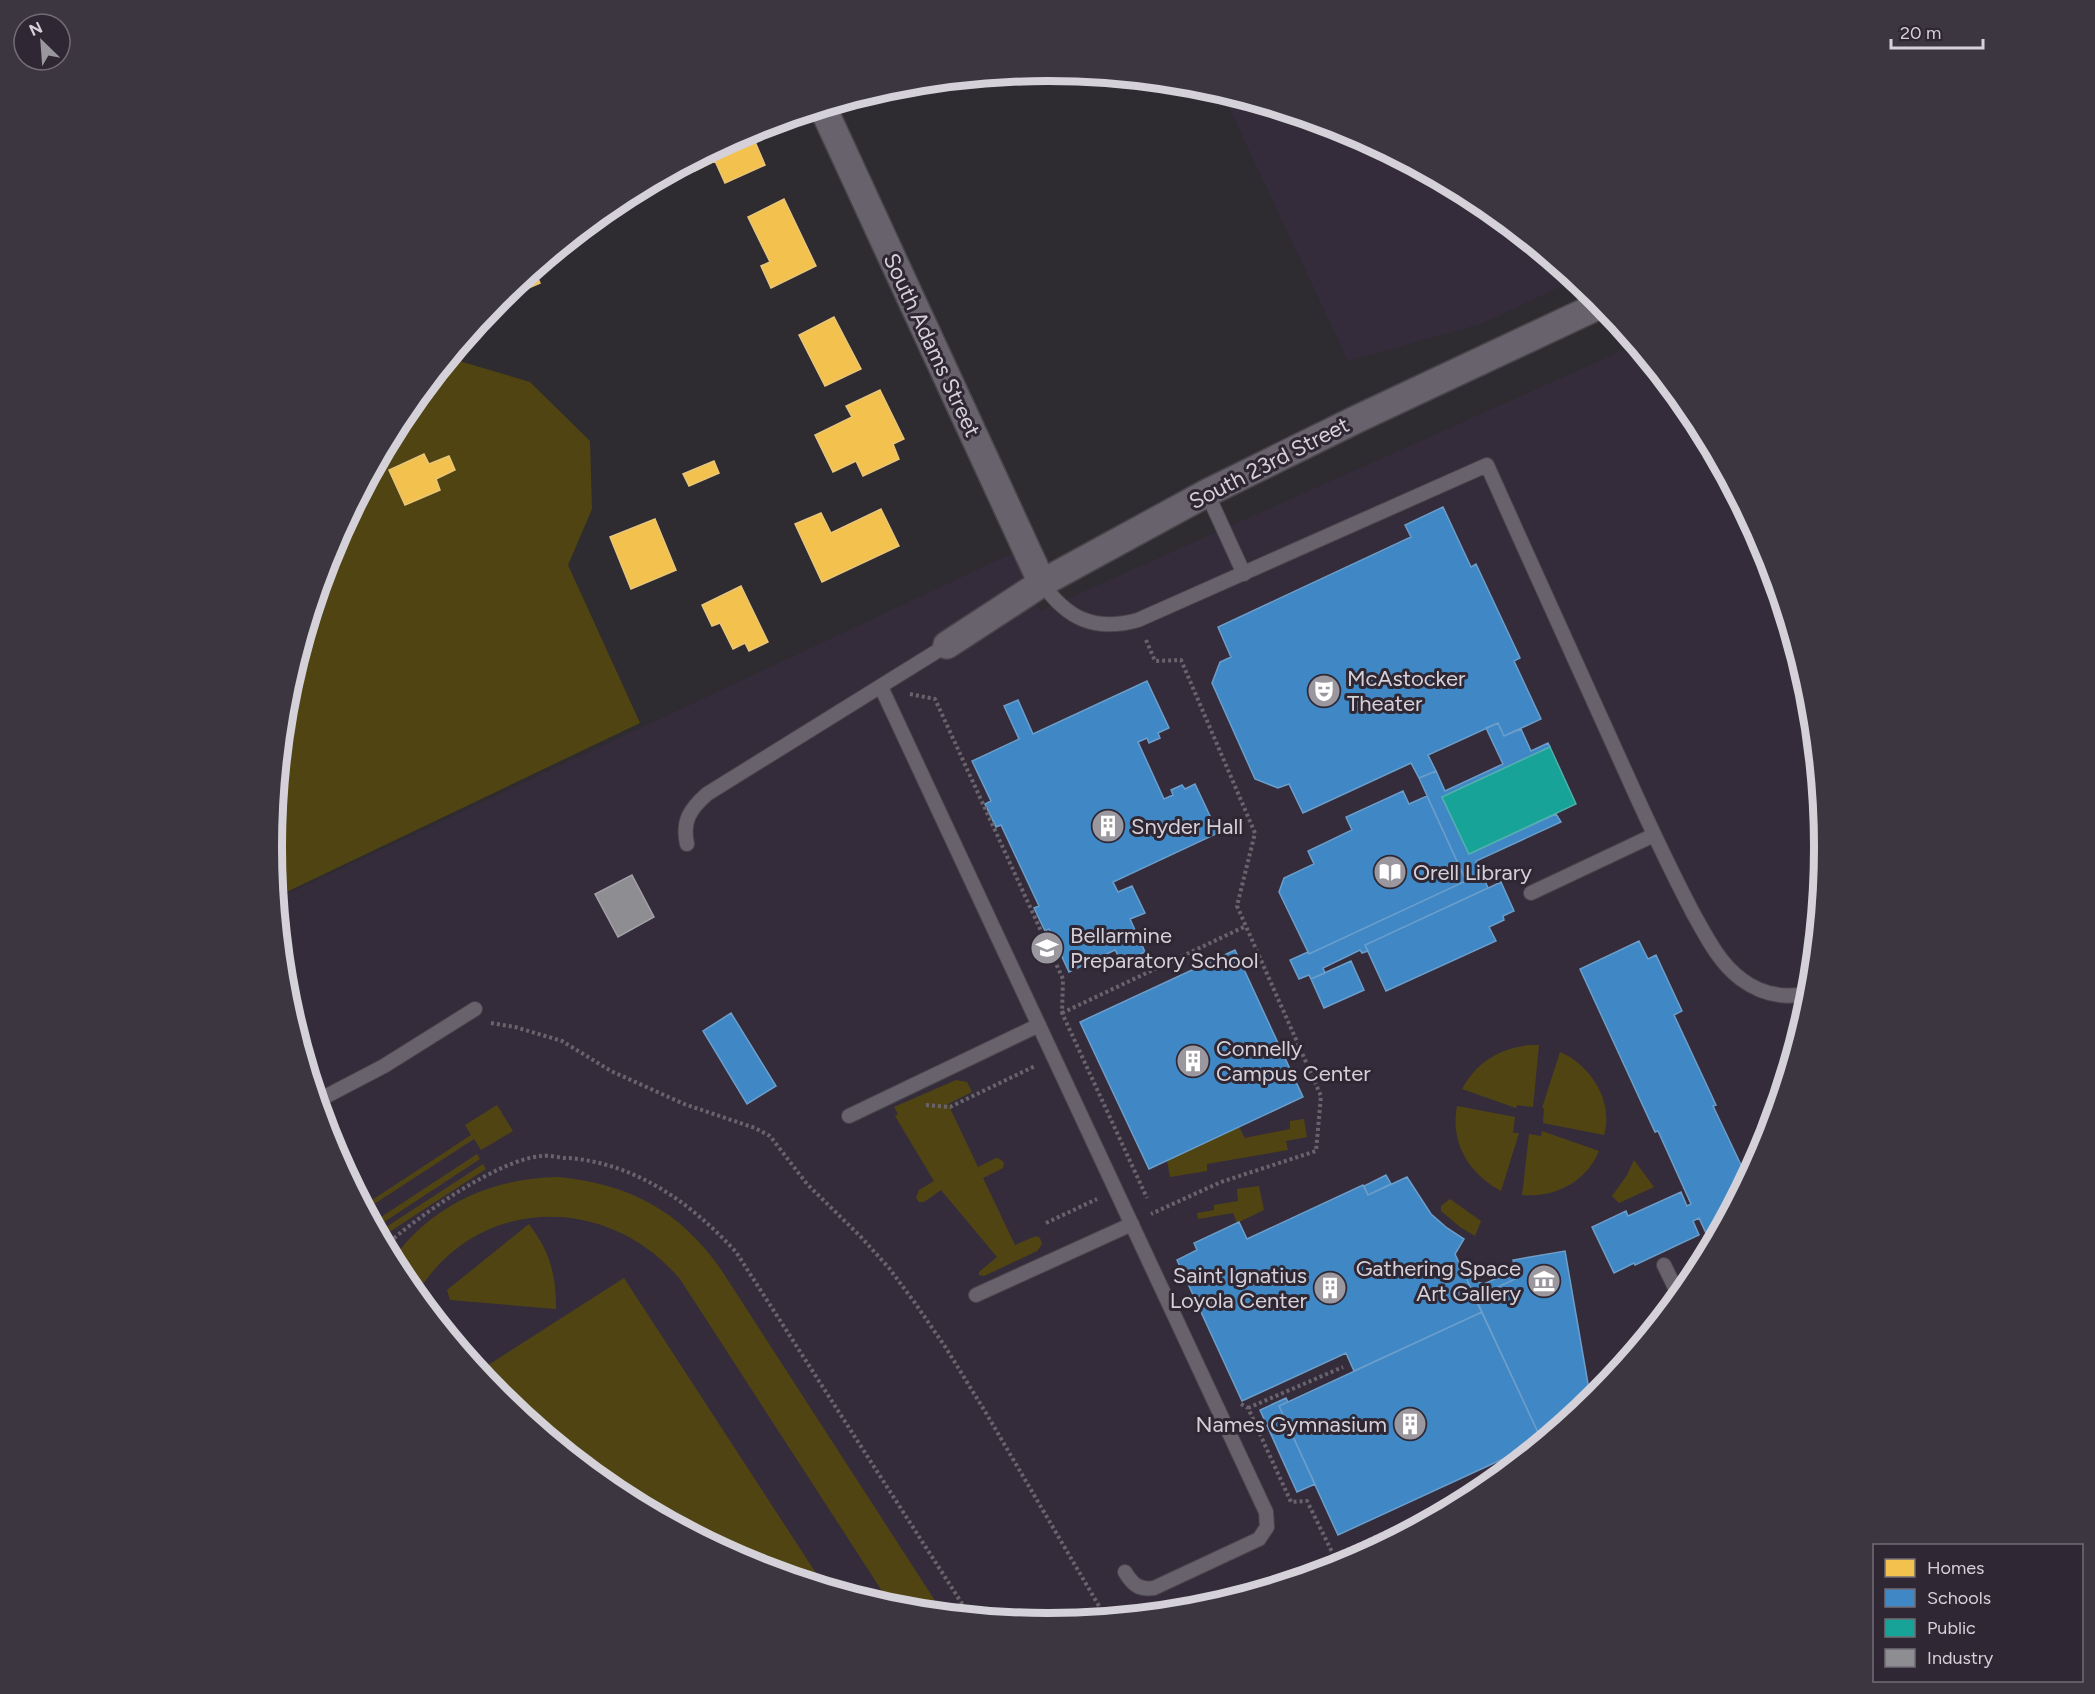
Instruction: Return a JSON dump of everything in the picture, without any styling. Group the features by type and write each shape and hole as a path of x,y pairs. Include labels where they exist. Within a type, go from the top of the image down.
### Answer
{"street":[{"name":"South Adams Street","path":"826,114 1042,583"},
{"name":"South 23rd Street","path":"947,645 1042,583 1207,494 1328,433 1592,309"}],"lane":[{"path":"1042,583 1063,608 1084,620 1101,625 1121,625 1138,620 1244,574 1487,465 1654,836 1709,941 1734,972 1757,989 1778,996 1799,996"},
{"path":"1207,494 1244,574"},
{"path":"687,844 684,831 688,816 694,805 707,794 947,645"},
{"path":"881,687 1268,1519 1264,1533 1259,1539 1155,1588 1137,1587 1125,1572"},
{"path":"1530,893 1654,836"},
{"path":"324,1097 384,1066 475,1009"},
{"path":"849,1116 1039,1025"},
{"path":"976,1295 1132,1224"},
{"path":"1664,1265 1674,1286"}],"path":[{"path":"1132,1224 1221,1182 1316,1151 1321,1096 1237,906 1256,833 1180,660 1155,661 1138,620"},
{"path":"881,687 935,699 1063,979 1062,1013 1157,1222"},
{"path":"1039,1025 1246,927"},
{"path":"458,1019 515,1027 562,1041 611,1071 684,1104 754,1128 770,1136 807,1184 889,1268 921,1312 986,1413 1102,1611"},
{"path":"950,1107 1054,1057"},
{"path":"391,1241 454,1195 492,1173 522,1160 542,1156 585,1160 618,1168 651,1181 686,1205 718,1232 736,1252 965,1608"},
{"path":"1046,1223 1116,1190"},
{"path":"1248,1408 1343,1367"},
{"path":"1236,1401 1248,1408 1291,1502 1307,1501 1334,1556"},
{"path":"1317,1564 1410,1521"}],"shaded area":[{"path":"1227,103 1294,122 1341,139 1386,160 1473,210 1514,239 1567,284 1481,324 1348,361"},
{"name":"Bellarmine Preparatory School","path":"1628,348 1684,421 1711,464 1735,508 1773,601 1799,698 1807,747 1814,847 1807,947 1799,996 1773,1093 1755,1140 1735,1186 1684,1273 1655,1313 1589,1389 1514,1455 1473,1484 1386,1534 1341,1555 1246,1587 1197,1598 1098,1611 1048,1613 997,1611 898,1598 849,1587 754,1555 664,1510 622,1484 542,1423 506,1389 440,1313 411,1273 360,1186 322,1093 308,1045 296,996 283,896 1013,553 1040,611"},
{"path":"457,360 530,382 590,441 592,509 568,565 640,723 283,894 283,797 288,747 296,698 322,601 360,508 384,464 411,421"},
{"path":"1529,1045 1539,1045 1533,1107 1517,1105 1516,1108 1462,1089 1474,1071 1489,1058"},
{"path":"1560,1052 1581,1066 1597,1086 1606,1110 1604,1135 1543,1123 1544,1108 1542,1108"},
{"path":"956,1080 967,1082 972,1092 948,1104 978,1167 996,1158 1004,1163 1003,1168 983,1178 1015,1245 1036,1236 1040,1238 1042,1244 1037,1251 984,1276 979,1275 979,1272 997,1257 941,1190 924,1202 919,1202 916,1198 919,1190 934,1181 895,1116 898,1114 894,1107"},
{"path":"497,1105 513,1131 481,1150 474,1139 371,1206 369,1202 471,1135 465,1125"},
{"path":"1457,1106 1515,1117 1513,1133 1519,1133 1501,1191 1480,1176 1464,1156 1456,1132"},
{"path":"1304,1119 1307,1137 1286,1141 1288,1150 1207,1164 1207,1171 1170,1177 1167,1161 1239,1127 1245,1138 1290,1129 1290,1121"},
{"path":"1542,1131 1599,1151 1586,1171 1568,1186 1546,1194 1522,1195 1529,1134 1541,1136"},
{"path":"477,1154 480,1159 381,1224 378,1219"},
{"path":"1634,1160 1654,1187 1619,1203 1612,1196 1627,1175"},
{"path":"483,1164 486,1169 386,1234 383,1229"},
{"path":"558,1177 608,1186 650,1203 687,1230 720,1268 937,1604 885,1595 680,1279 650,1251 616,1231 580,1219 543,1217 506,1223 472,1238 441,1262 422,1288 398,1253 425,1224 465,1198 487,1189 533,1179"},
{"path":"1259,1186 1264,1210 1237,1223 1233,1213 1198,1219 1197,1213 1214,1210 1214,1205 1238,1201 1237,1189"},
{"path":"1450,1199 1481,1221 1475,1236 1441,1211 1441,1206"},
{"path":"529,1224 547,1254 555,1285 556,1309 450,1300 447,1290"},
{"path":"624,1278 819,1578 754,1555 709,1534 622,1484 542,1423 485,1367"}],"building: Homes":[{"path":"754,139 765,165 725,183 715,161 695,171 694,168 709,160"},
{"path":"784,199 816,266 771,288 761,266 770,262 748,217"},
{"path":"537,276 540,283 520,292"},
{"path":"834,317 861,369 825,386 799,335"},
{"path":"880,390 904,439 893,444 899,459 863,476 856,461 833,472 815,435 852,417 846,406"},
{"path":"424,454 429,464 449,456 455,470 436,479 440,490 405,505 389,470"},
{"path":"714,461 719,473 689,486 683,474"},
{"path":"881,509 899,546 822,582 795,524 821,513 831,533"},
{"path":"655,519 676,570 631,589 610,537"},
{"path":"741,586 768,642 749,651 745,643 733,649 720,623 712,626 702,605"}],"building: Schools":[{"path":"1443,507 1471,567 1476,564 1520,658 1514,661 1541,719 1504,736 1498,723 1428,755 1436,771 1419,778 1411,763 1303,813 1289,784 1278,788 1255,779 1212,683 1220,662 1231,657 1218,627 1411,537 1405,525"},
{"name":"Snyder Hall","path":"1147,681 1169,728 1158,733 1160,738 1149,743 1147,738 1138,742 1164,799 1173,795 1171,790 1182,785 1185,789 1195,784 1218,833 1113,882 1118,892 1132,886 1145,913 1130,919 1145,952 1122,963 1115,950 1069,972 1049,929 1045,931 1034,908 1039,906 1001,825 996,827 985,804 991,801 972,761 1019,739 1004,706 1018,700 1033,734"},
{"path":"1498,723 1504,736 1521,729 1531,751 1548,743 1550,747 1442,797 1469,854 1556,814 1561,822 1476,861 1488,888 1365,945 1368,951 1362,953 1360,950 1323,968 1325,973 1311,979 1309,975 1299,979 1290,960 1308,952 1309,954 1466,881 1419,778 1436,771 1445,791 1503,764 1486,728"},
{"path":"1403,791 1409,804 1427,796 1466,881 1309,954 1279,892 1284,878 1314,864 1308,851 1352,830 1346,817"},
{"path":"1501,882 1514,911 1503,916 1504,920 1489,927 1496,941 1386,991 1365,945"},
{"path":"1639,941 1648,959 1656,955 1682,1011 1674,1015 1716,1105 1713,1106 1742,1167 1744,1166 1707,1236 1699,1218 1693,1221 1699,1235 1614,1273 1592,1227 1626,1211 1628,1216 1681,1192 1687,1206 1691,1204 1658,1131 1655,1132 1580,969"},
{"name":"Connelly Campus Center","path":"1235,950 1303,1097 1149,1169 1080,1022"},
{"path":"1351,961 1364,990 1324,1008 1311,979"},
{"path":"731,1013 776,1086 747,1104 703,1031"},
{"path":"1386,1175 1391,1184 1368,1195 1364,1186"},
{"name":"Saint Ignatius Loyola Center","path":"1407,1177 1431,1214 1464,1239 1455,1254 1482,1312 1354,1371 1346,1353 1242,1401 1177,1260 1197,1250 1194,1243 1239,1222 1247,1239 1363,1185 1368,1195"},
{"path":"1565,1251 1589,1389 1539,1435 1475,1298 1517,1278 1513,1260"},
{"path":"1515,1270 1517,1278 1475,1298 1465,1275 1473,1272 1477,1282 1484,1284"},
{"name":"Names Gymnasium","path":"1482,1312 1539,1435 1517,1452 1338,1535 1279,1406"},
{"path":"1286,1398 1288,1402 1279,1406 1315,1484 1297,1492 1260,1410"}],"building: Public":[{"path":"1550,747 1576,804 1469,854 1442,797"}],"building: Industry":[{"path":"632,875 654,917 618,937 595,894"}],"place":[{"name":"McAstocker Theater","path":"1324,691"},
{"name":"Snyder Hall","path":"1108,826"},
{"name":"Orell Library","path":"1390,872"},
{"name":"Bellarmine Preparatory School","path":"1047,948"},
{"name":"Connelly Campus Center","path":"1193,1061"},
{"name":"Gathering Space Art Gallery","path":"1544,1281"},
{"name":"Saint Ignatius Loyola Center","path":"1330,1288"},
{"name":"Names Gymnasium","path":"1410,1424"}]}
